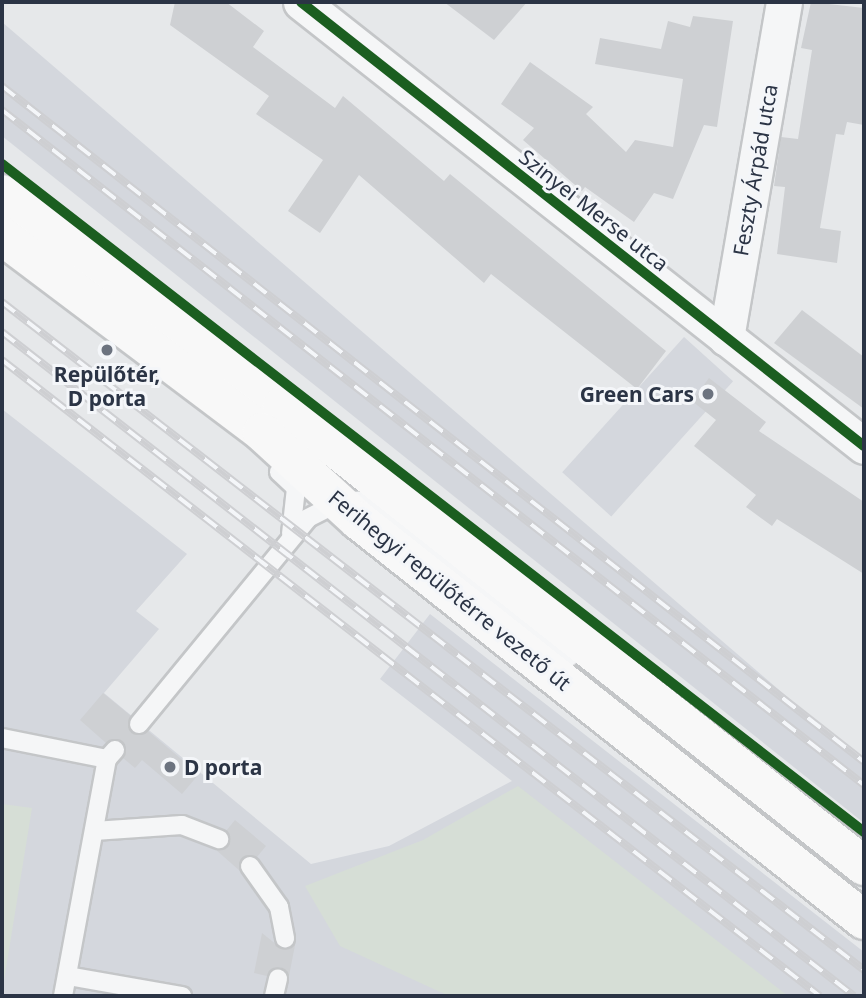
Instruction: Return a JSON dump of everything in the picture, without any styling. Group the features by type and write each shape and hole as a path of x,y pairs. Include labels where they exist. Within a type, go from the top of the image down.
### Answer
{"main road":[{"name":"Ferihegyi repülőtérre vezető út","path":"2,194 282,406 864,866"},
{"name":"Ferihegyi repülőtérre vezető út","path":"2,236 160,354 312,476 323,510 864,920"}],"street":[{"name":"Szinyei Merse utca","path":"301,2 864,446"},
{"name":"Feszty Árpád utca","path":"726,338 784,2"}],"lane":[{"path":"160,354 204,411 296,488 286,548"},
{"path":"282,406 312,476"},
{"path":"139,724 286,548 323,510 367,500 748,796 826,835"},
{"path":"2,738 111,755 63,996"},
{"path":"94,831 182,824 219,839"},
{"path":"250,866 279,907 285,938"},
{"path":"68,976 182,996"},
{"path":"274,996 278,978"}],"shaded area":[{"path":"2,22 864,763 864,823 2,136"},
{"path":"684,337 733,381 611,516 562,472"},
{"path":"2,409 187,554 136,611 159,629 104,693 311,864 389,846 512,781 380,679 430,614 864,952 864,996 2,996"},
{"path":"518,786 788,996 449,996 340,946 305,886 423,840"},
{"path":"2,804 32,808 2,993"}],"building":[{"path":"175,2 226,2 264,31 253,47 335,108 343,96 444,181 450,174 666,351 637,389 491,274 484,283 359,175 320,233 288,211 323,160 256,114 269,96 170,25"},
{"path":"444,2 527,2 494,40"},
{"path":"811,2 864,8 864,125 847,122 844,135 836,134 820,228 841,231 837,263 777,254 785,187 774,186 781,137 798,139 812,50 801,48"},
{"path":"693,16 733,21 717,127 704,125 673,199 654,193 634,222 585,187 582,191 523,140 534,128 501,104 530,62 593,107 586,114 626,152 635,140 673,147 683,79 595,64 600,38 661,49 668,21 690,27"},
{"path":"802,310 864,357 864,409 774,343"},
{"path":"709,378 766,422 759,431 864,502 864,574 777,519 772,526 746,507 756,495 694,446 716,420 692,401"},
{"path":"103,693 131,716 131,732 148,731 199,774 182,794 142,760 135,768 123,758 122,741 106,743 80,720"},
{"path":"235,820 266,846 257,857 243,857 240,871 215,849 229,844 226,831"},
{"path":"262,933 282,949 296,940 289,976 280,967 267,976 254,973"}],"railway":[{"path":"2,86 864,762"},
{"path":"2,110 864,785"},
{"path":"2,302 864,970"},
{"path":"2,332 854,996"},
{"path":"2,360 820,996"}],"cycle path":[{"path":"301,2 864,446"},
{"path":"2,164 864,832"}],"place":[{"name":"Repülőtér, D porta","path":"107,350"},
{"name":"Green Cars","path":"708,394"},
{"name":"D porta","path":"170,767"}]}
